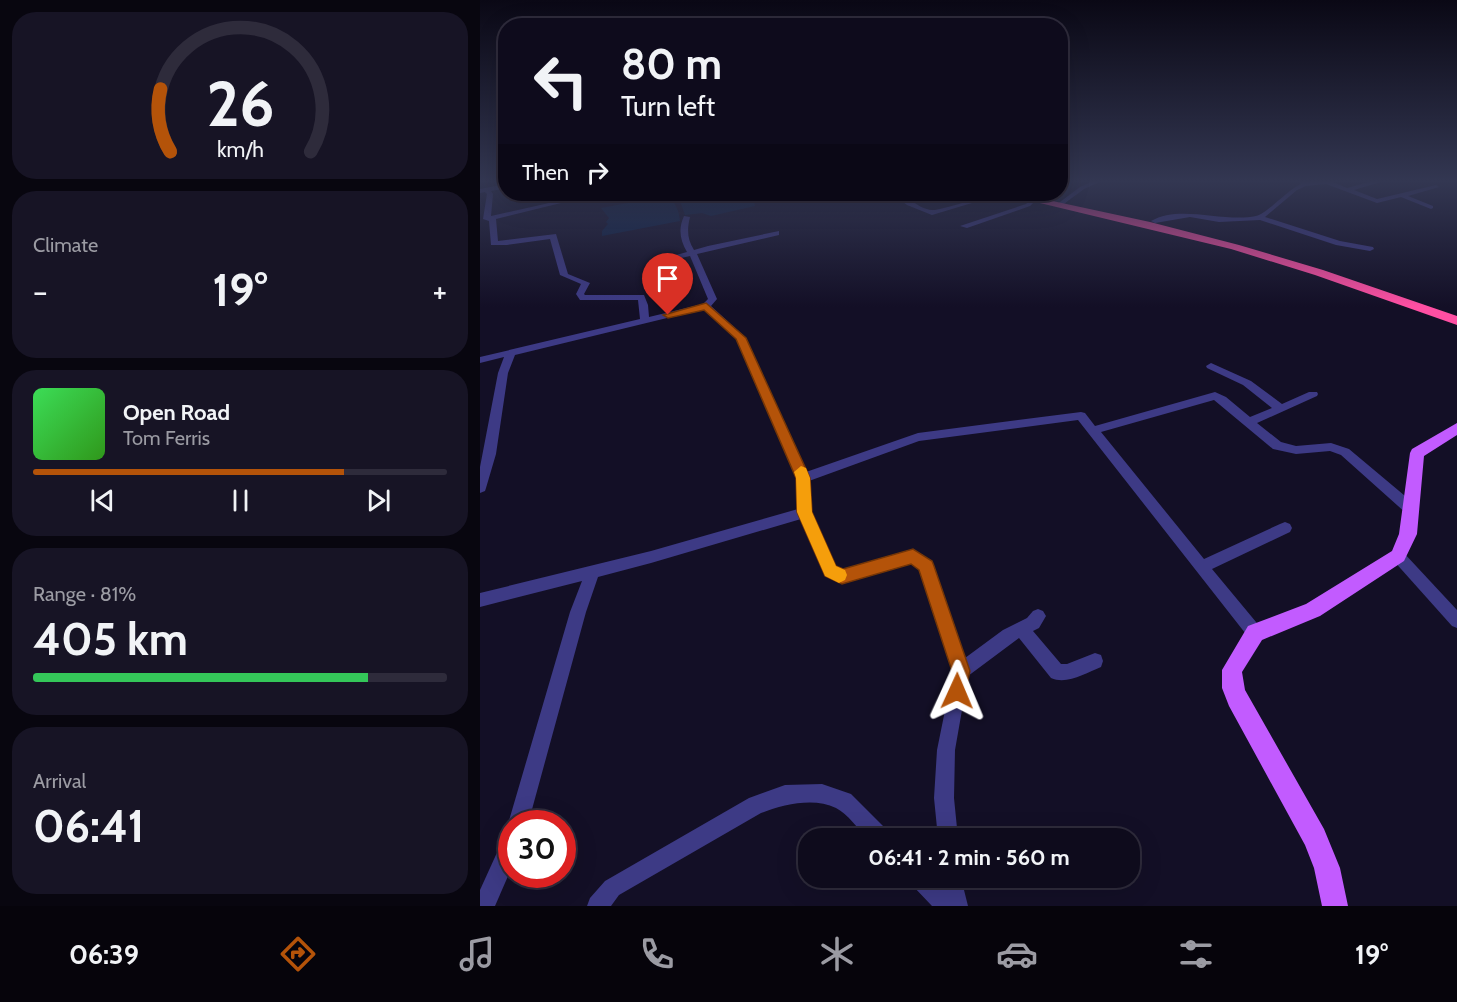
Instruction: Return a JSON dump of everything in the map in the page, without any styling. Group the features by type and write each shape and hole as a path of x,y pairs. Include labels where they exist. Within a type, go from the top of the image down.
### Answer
{"highway":[{"path":"1138,222 1236,247 1457,321"},
{"path":"1160,222 1239,242 1457,314"}],"main road":[{"path":"1335,906 1327,868 1315,838 1233,688 1232,670 1255,633 1313,610 1398,556 1408,534 1417,453 1457,428"}],"street":[{"path":"492,222 494,243 498,244 553,236 564,275 586,284 580,294 583,298 641,297 645,321"},
{"path":"480,360 706,306 713,299 690,253 683,229 685,222"},
{"path":"964,226 975,222"},
{"path":"1274,222 1339,243 1370,249"},
{"path":"651,263 776,233"},
{"path":"706,306 741,338 803,478 805,512 830,571 842,577 913,556 926,566 961,671 946,750 944,798 947,828"},
{"path":"480,488 490,454 503,373 511,353"},
{"path":"1211,366 1247,383 1280,408"},
{"path":"1248,423 1312,394"},
{"path":"1095,430 1215,396 1277,446 1296,450 1331,447 1345,452 1412,510"},
{"path":"803,478 918,437 1081,416 1095,430 1255,633"},
{"path":"480,600 592,573 805,512"},
{"path":"1202,567 1285,528"},
{"path":"1398,556 1457,621"},
{"path":"522,810 578,612 592,573"},
{"path":"961,671 1033,623 1038,616"},
{"path":"1021,629 1057,672 1067,672 1095,661"},
{"path":"598,906 612,888 756,805 785,795 822,794 844,801 871,828"},
{"path":"484,906 498,874"},
{"path":"929,888 947,906"},
{"path":"953,888 957,906"}],"water":[{"path":"606,222 673,222 602,236 602,231 608,224"}],"slow traffic":[{"path":"801,472 805,512 830,571 839,575"}],"route":[{"path":"668,315 706,306 741,338 803,478 805,512 830,571 842,577 913,556 926,566 961,671 957,691"}]}
